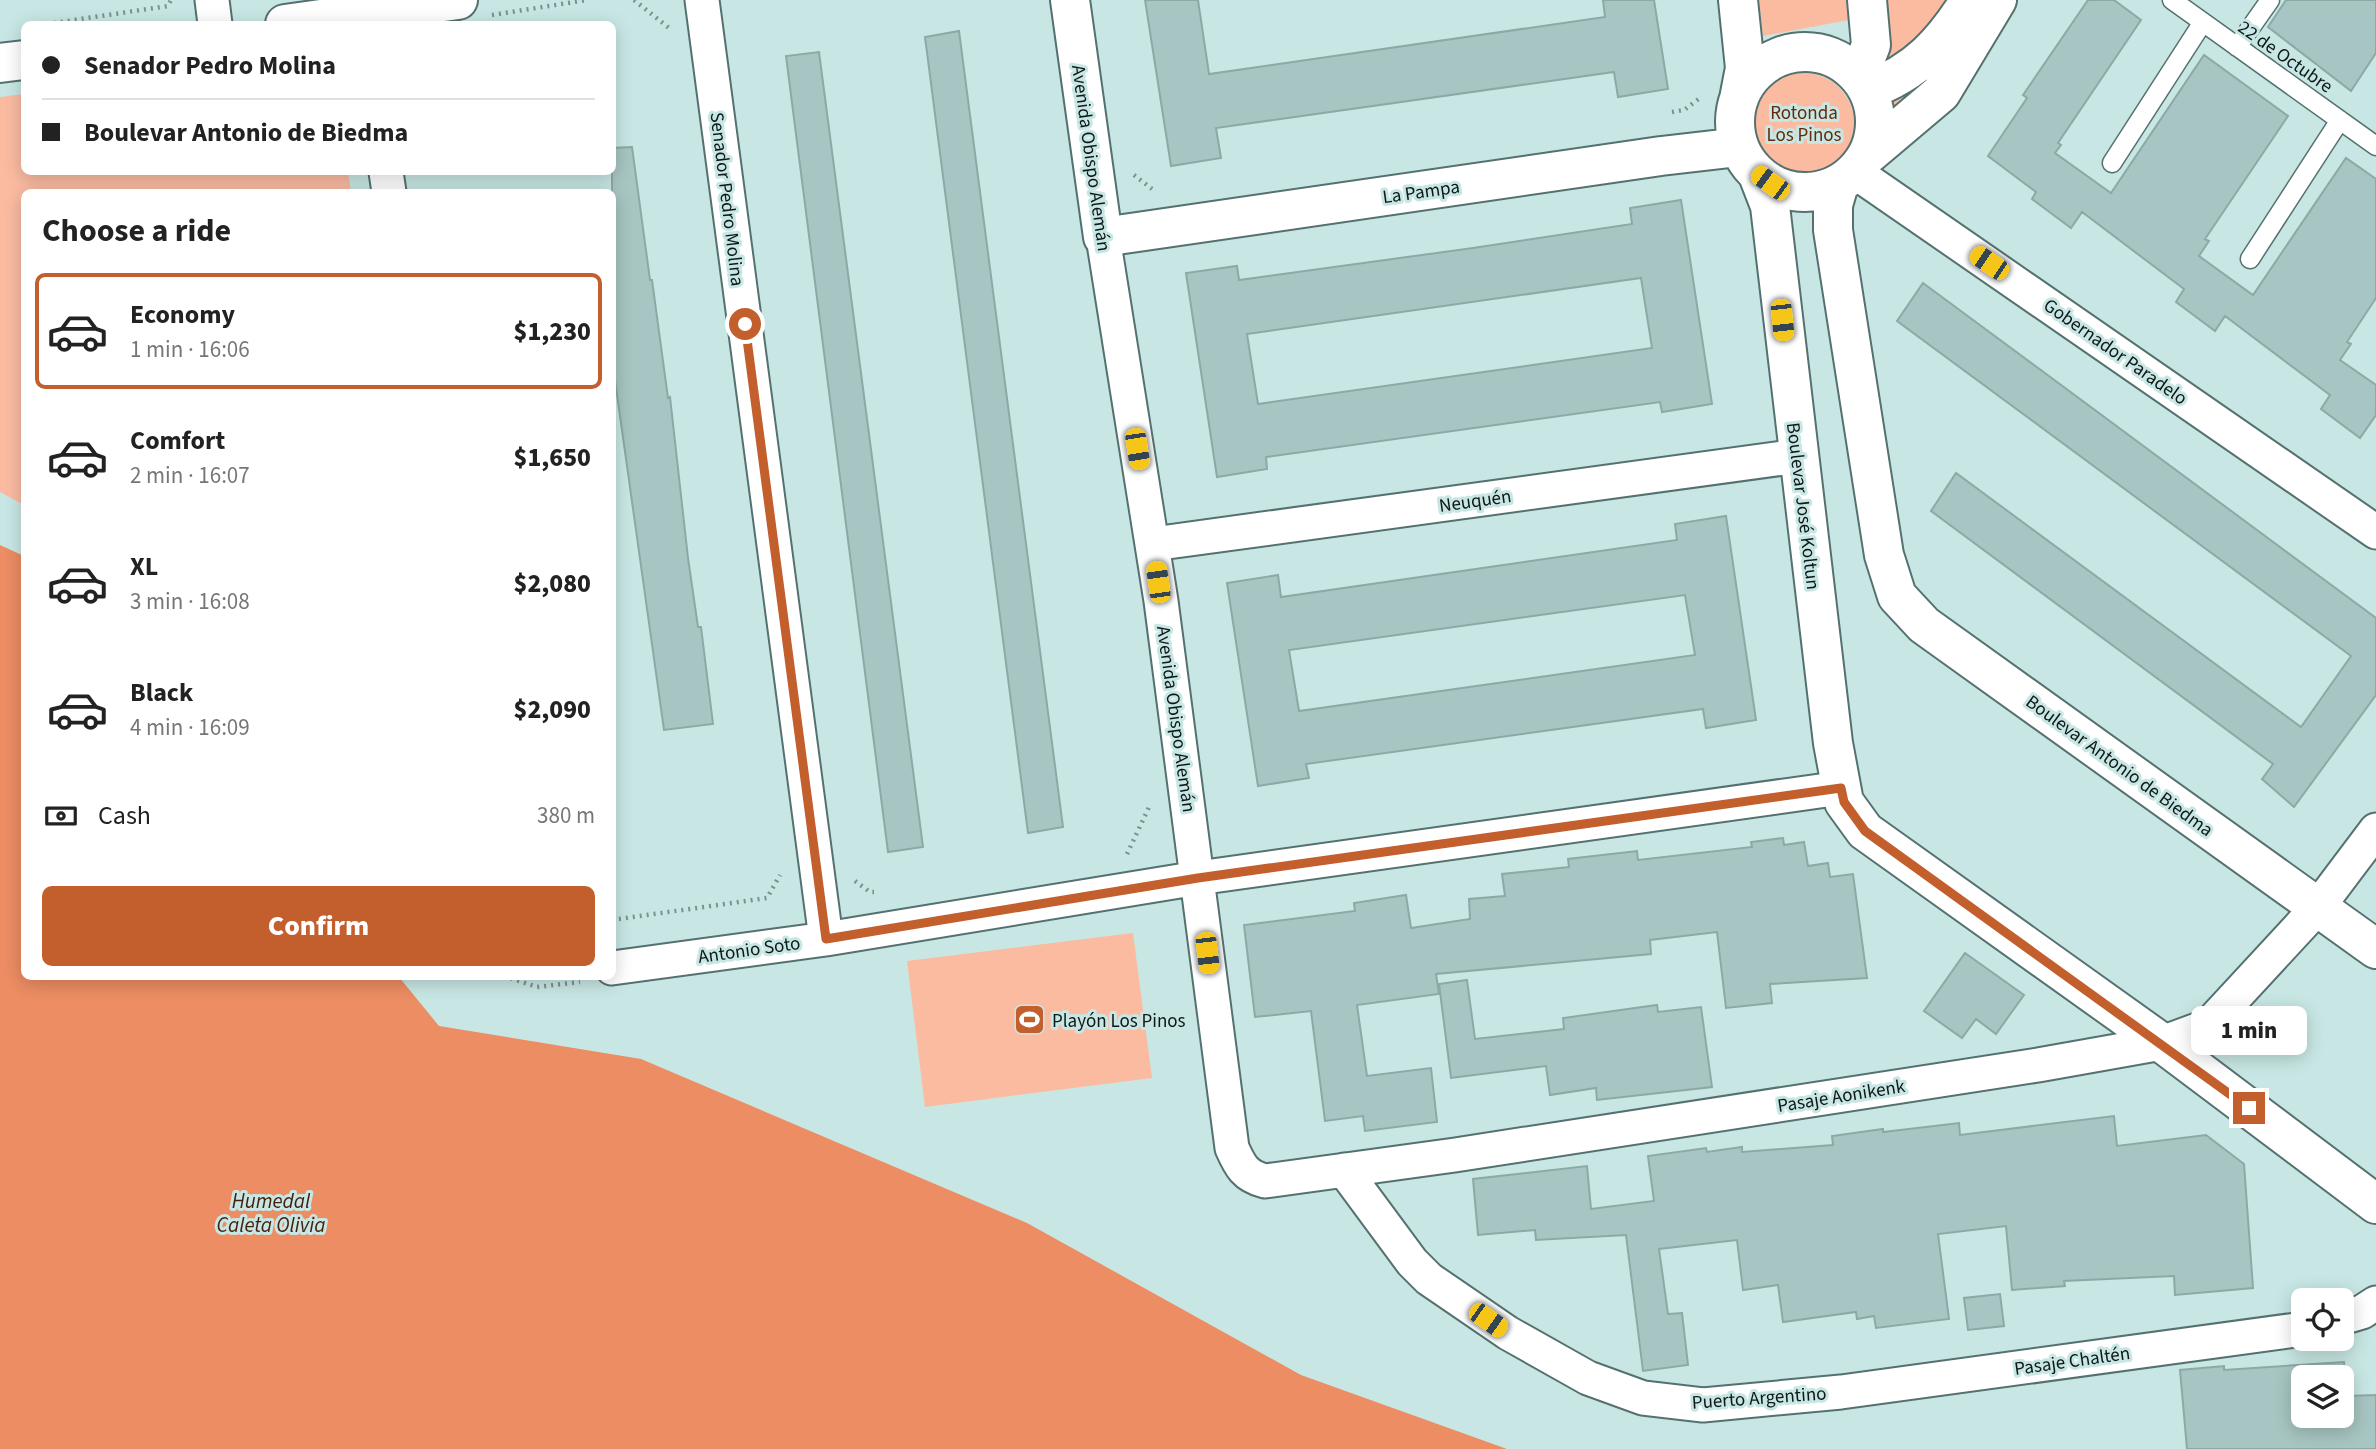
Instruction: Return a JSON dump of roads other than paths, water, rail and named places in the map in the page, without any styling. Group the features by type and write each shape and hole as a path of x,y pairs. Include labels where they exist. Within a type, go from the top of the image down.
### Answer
{"street":[{"path":"212,0 215,21"},
{"name":"Senador Pedro Molina","path":"702,0 826,939"},
{"name":"Avenida Obispo Alemán","path":"1070,0 1103,237 1153,544 1232,1149"},
{"path":"1723,95 1745,68 1738,0"},
{"path":"1864,83 1871,45 1867,0"},
{"path":"1864,83 1895,80 1927,57 1970,0"},
{"path":"1723,95 1749,161 1780,188 1819,192 1855,170 1941,93 1997,0"},
{"path":"307,21 364,13 470,8"},
{"path":"1723,95 1747,82 1765,64 1786,54 1811,52 1846,64 1864,83 1875,108 1875,133 1855,170"},
{"path":"0,63 21,60"},
{"name":"La Pampa","path":"1103,237 1661,156 1749,161"},
{"name":"Boulevar José Koltun","path":"1749,161 1770,206 1798,456 1844,802 1865,831 2162,1042"},
{"name":"Gobernador Paradelo","path":"1855,170 2376,532"},
{"name":"Boulevar Antonio de Biedma","path":"1855,170 1833,205 1833,230 1886,559 1898,596 1924,625 2376,949"},
{"name":"Neuquén","path":"1153,544 1798,456"},
{"name":"Antonio Soto","path":"616,967 826,939 1198,878 1841,788"},
{"name":"Pasaje Aonikenk","path":"1232,1149 1241,1168 1251,1177 1265,1181 2018,1068 2162,1042 2208,1026 2318,907 2376,830"},
{"path":"2162,1042 2376,1204"},
{"name":"Puerto Argentino","path":"1344,1170 1412,1262 1429,1279 1508,1333 1588,1378 1643,1398 1703,1405 1841,1392"},
{"path":"2354,1314 2376,1303"},
{"name":"Pasaje Chaltén","path":"1841,1392 2291,1331"}],"lane":[{"name":"22 de Octubre","path":"2172,0 2376,146"},
{"path":"2237,47 2270,0"},
{"path":"2112,163 2203,22"},
{"path":"2250,259 2340,120"}],"water":[{"name":"Humedal Caleta Olivia","path":"0,545 21,555 21,980 401,980 439,1026 641,1059 1027,1223 1301,1375 1507,1449 0,1449"}],"place":[{"name":"Playón Los Pinos","path":"1029,1020"}],"park label":[{"name":"Rotonda Los Pinos","path":"1804,123"}]}
